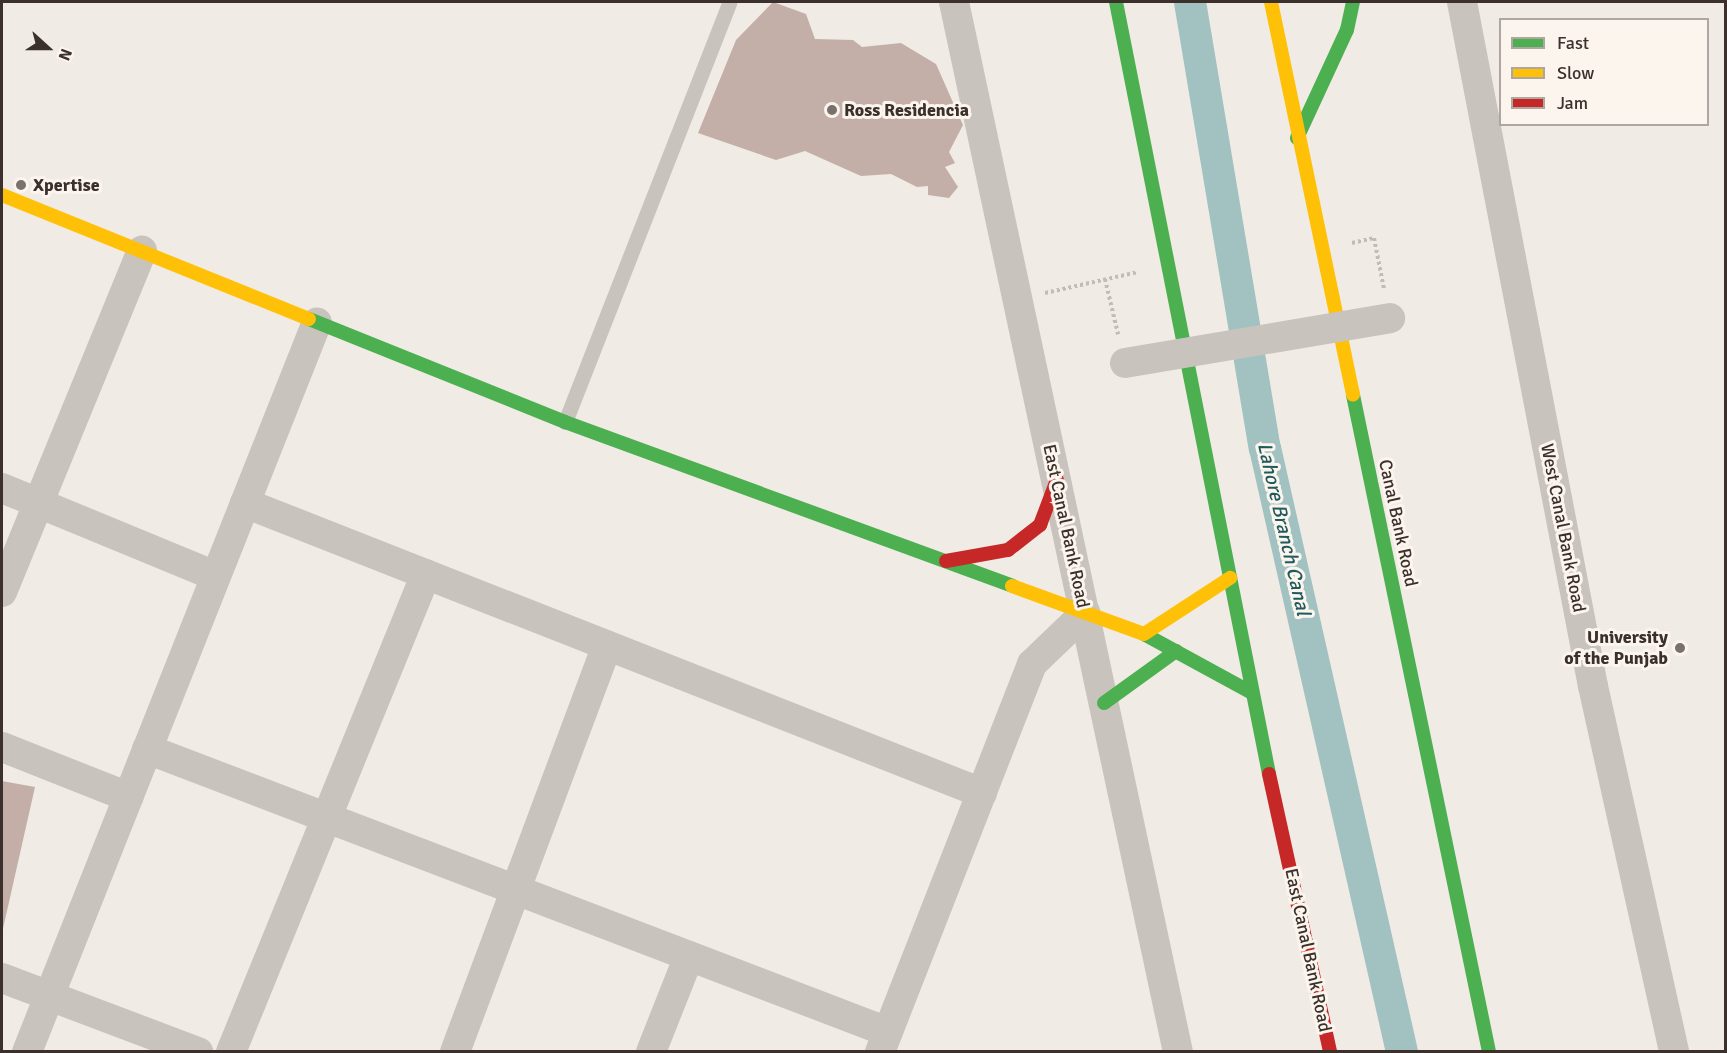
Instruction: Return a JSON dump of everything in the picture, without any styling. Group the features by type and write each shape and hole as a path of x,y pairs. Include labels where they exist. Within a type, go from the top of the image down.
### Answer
{"main road":[{"name":"East Canal Bank Road","path":"1116,2 1251,693 1330,1052"},
{"name":"Canal Bank Road","path":"1271,2 1297,138 1489,1052"},
{"path":"1297,138 1347,30 1353,2"},
{"path":"2,195 565,423 1144,634 1251,693"},
{"path":"943,562 1008,550 1040,525 1057,480"},
{"path":"1144,634 1230,578"},
{"path":"1104,703 1176,651"}],"street":[{"name":"East Canal Bank Road","path":"954,2 1178,1052"},
{"name":"West Canal Bank Road","path":"1462,2 1593,686 1674,1052"},
{"path":"2,592 142,251"},
{"path":"1125,363 1390,318"},
{"path":"27,1052 317,322"},
{"path":"2,488 216,576"},
{"path":"245,503 982,793"},
{"path":"231,1052 426,574"},
{"path":"147,749 689,956 884,1042 1032,664 1085,613"},
{"path":"455,1052 607,646"},
{"path":"2,747 128,797"},
{"path":"651,1052 689,956"},
{"path":"2,978 198,1052"}],"lane":[{"path":"565,423 730,2"}],"path":[{"path":"1374,238 1390,318"},
{"path":"1018,299 1167,265"},
{"path":"1106,279 1125,363"}],"building":[{"name":"Ross Residencia","path":"773,2 806,14 815,39 853,40 862,47 901,43 936,64 963,125 949,152 955,163 945,167 958,187 949,198 928,195 928,186 917,187 891,174 861,176 805,151 776,160 698,133 736,40"},
{"path":"2,781 35,787 2,933"}],"waterway":[{"name":"Lahore Branch Canal","path":"1190,2 1265,448 1402,1052"}],"traffic: fast":[{"path":"1116,2 1269,774"},
{"path":"1297,138 1347,30 1353,2"},
{"path":"309,319 565,422 1012,586"},
{"path":"1353,395 1489,1052"},
{"path":"1144,634 1252,693"},
{"path":"1104,703 1176,651"}],"traffic: slow":[{"path":"1271,2 1353,395"},
{"path":"2,195 309,319"},
{"path":"1012,586 1144,634 1230,578"}],"traffic: jam":[{"path":"946,561 1008,550 1040,525 1057,480"},
{"path":"1269,774 1330,1052"}],"place":[{"name":"Ross Residencia","path":"832,110"},
{"name":"Xpertise","path":"21,185"},
{"name":"University of the Punjab","path":"1680,648"}]}
